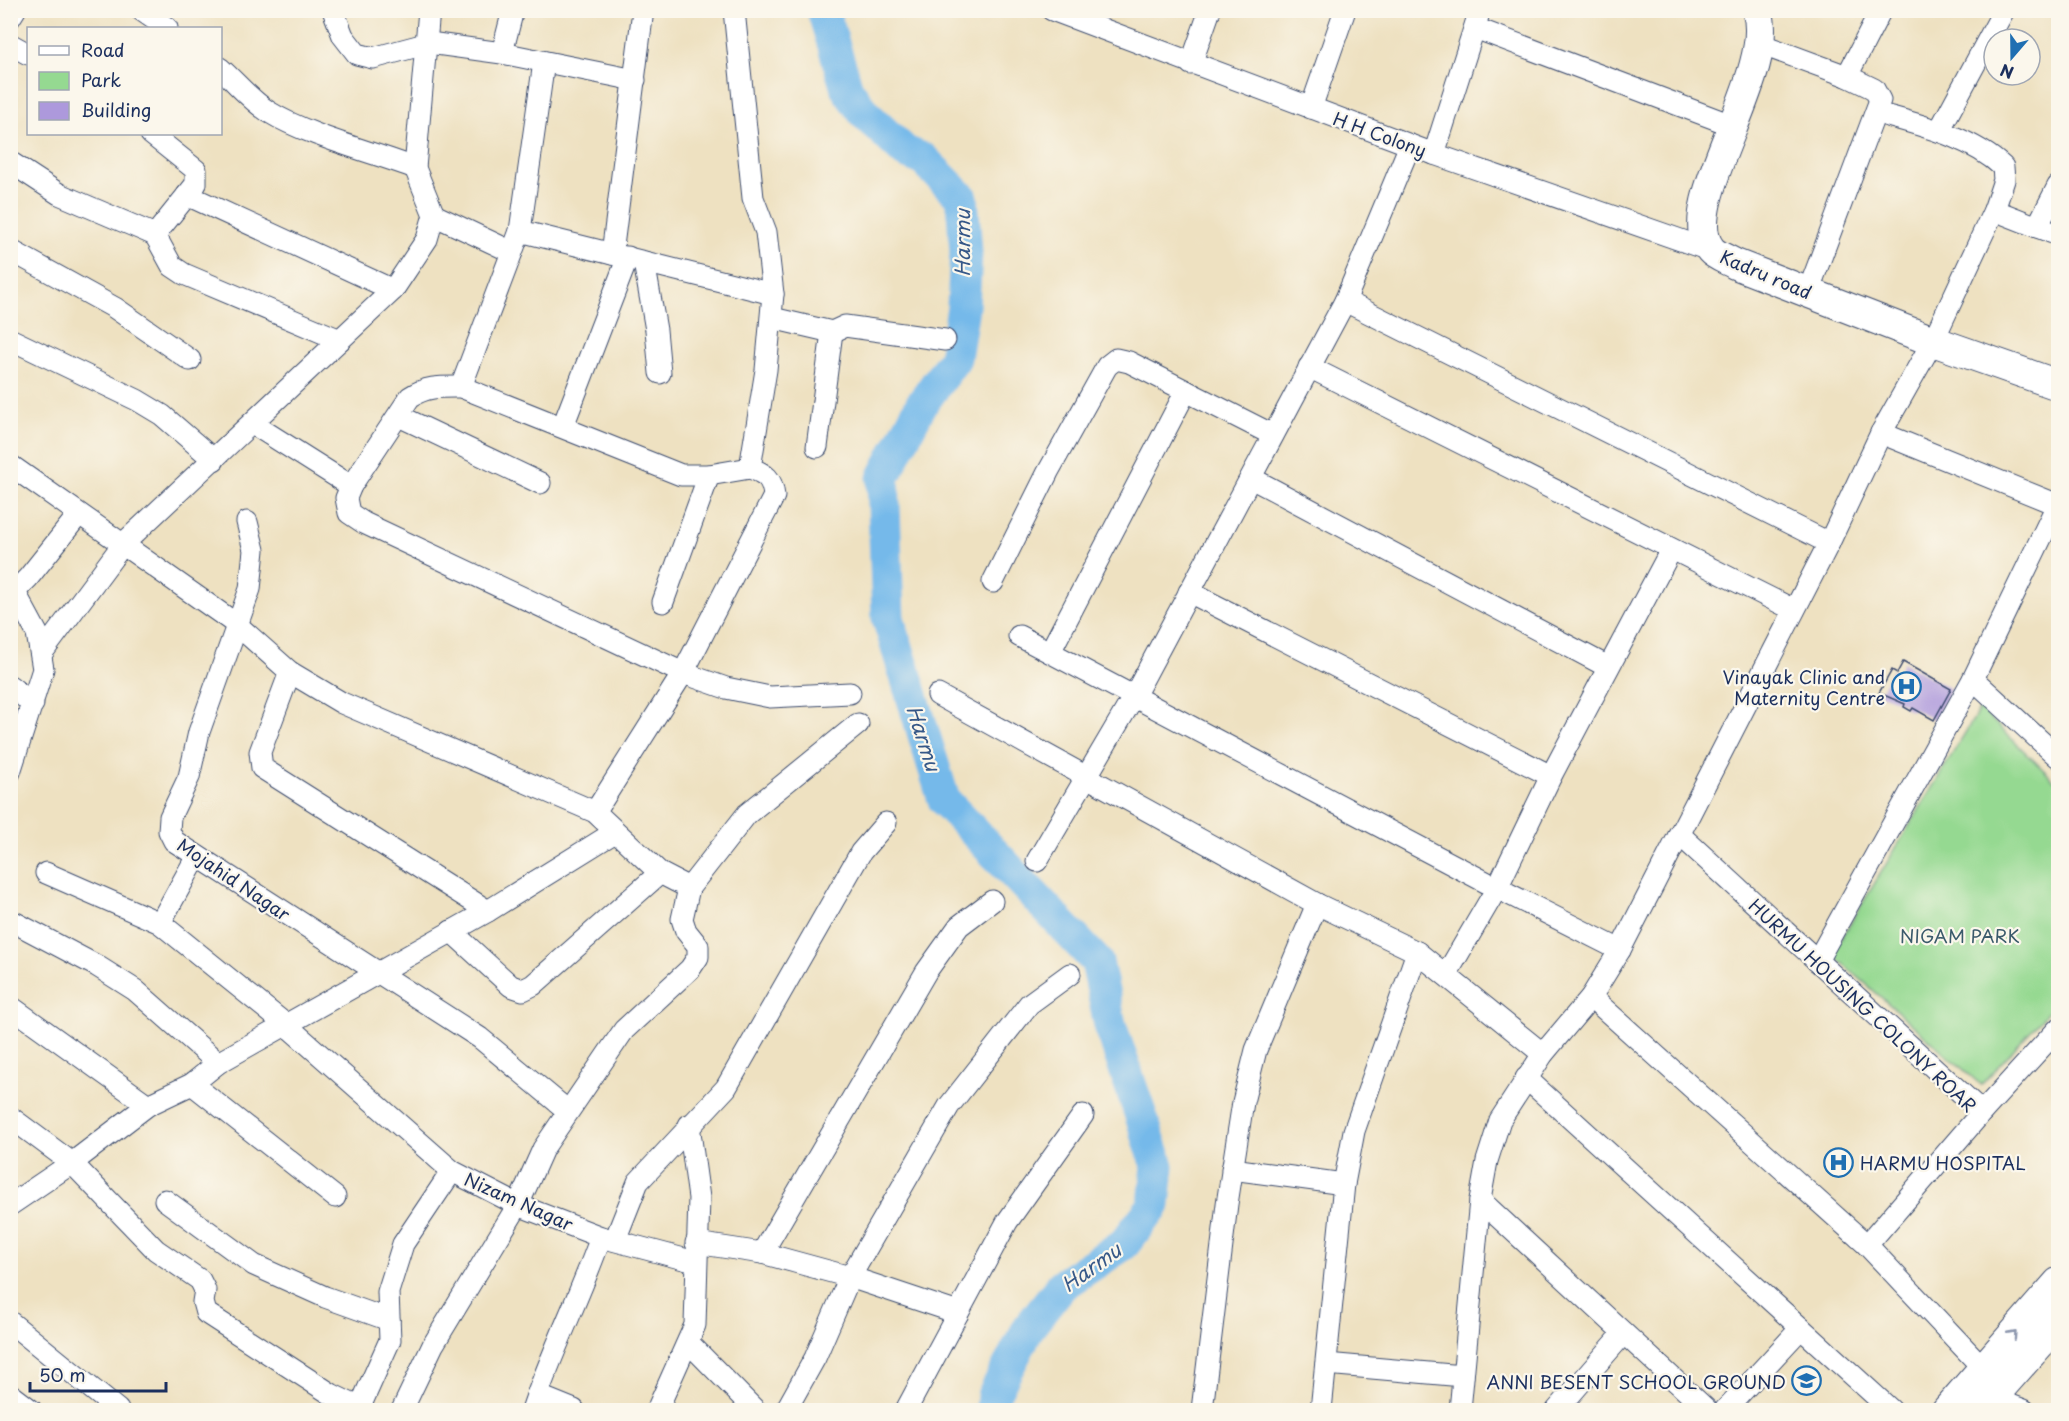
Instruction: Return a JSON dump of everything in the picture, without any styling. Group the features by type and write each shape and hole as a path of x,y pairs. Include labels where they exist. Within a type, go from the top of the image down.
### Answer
{"main road":[{"name":"Kadru road","path":"1759,20 1734,126 1705,202 1701,226 1712,251 1735,264 1933,341 2058,385"},
{"path":"1947,1410 2058,1283"},
{"path":"1987,1404 2058,1323"}],"street":[{"path":"10,18 15,10"},
{"path":"141,10 166,27"},
{"path":"333,10 343,36 357,54 373,58 429,43 502,53 634,80"},
{"path":"42,653 123,544 393,290 427,239 434,215 416,168 429,43 429,10"},
{"path":"502,53 513,10"},
{"path":"563,426 628,258 634,80 644,10"},
{"path":"734,10 753,198 766,232 773,294 772,318 750,468"},
{"name":"H H Colony","path":"1052,10 1434,154 1712,251"},
{"path":"1191,64 1210,10"},
{"path":"1311,108 1345,10"},
{"path":"1847,76 1881,10"},
{"path":"1939,131 2004,10"},
{"path":"1434,154 1478,19 1734,126"},
{"path":"1759,20 1847,76 1874,88 1880,100 1808,292"},
{"path":"10,44 27,53"},
{"path":"461,387 520,231 544,62"},
{"path":"222,70 250,99 295,125 416,168"},
{"path":"1460,1410 1480,1200 1487,1161 1500,1120 1543,1054 1591,997 1620,950 1829,543 1881,432 1933,341 1994,210 2004,180 2003,167 1994,158 1939,131 1877,113"},
{"path":"152,135 196,170 196,184 155,235"},
{"path":"1037,861 1134,696 1345,301 1410,145"},
{"path":"10,162 59,194 155,235 172,266 184,274 340,340"},
{"path":"2037,227 2058,186"},
{"path":"187,195 393,290"},
{"path":"1994,210 2058,235"},
{"path":"434,215 512,252"},
{"path":"520,231 773,294"},
{"path":"10,250 115,308 190,360"},
{"path":"628,258 656,330 660,373"},
{"path":"1345,301 1829,543"},
{"path":"772,318 832,332 845,326 945,340"},
{"path":"817,447 832,332"},
{"path":"10,339 137,400 162,415 214,460"},
{"path":"993,582 1048,472 1107,366 1116,359 1129,362 1273,435"},
{"path":"1310,368 1794,610"},
{"path":"595,812 683,673 774,496 773,484 767,475 750,468 709,475 681,475 461,387 425,388 410,397 351,486 346,498 348,513 364,524 683,673 726,688 770,697 850,693"},
{"path":"1050,652 1186,391"},
{"path":"399,416 540,483"},
{"path":"253,424 351,486"},
{"path":"1817,961 1973,679 2058,504 1881,432"},
{"path":"10,465 236,624 290,672 342,703 595,812 660,873 689,888"},
{"path":"663,602 709,475"},
{"path":"1251,478 1608,667"},
{"path":"10,772 43,669 37,633 13,590 79,514"},
{"name":"Mojahid Nagar","path":"247,522 254,550 254,569 250,589 199,732 189,777 170,817 169,831 174,841 480,1038 568,1111"},
{"path":"1446,975 1497,888 1551,776 1671,550"},
{"path":"1189,592 1551,776"},
{"path":"1019,636 1497,888 1620,950"},
{"path":"290,672 260,752 262,768 488,911"},
{"path":"1973,679 2058,757"},
{"path":"10,686 33,704"},
{"path":"938,695 1086,779 1317,904 1417,952 1543,1054"},
{"path":"402,1410 433,1345 518,1204 543,1149 624,1030 690,969 698,957 698,946 686,931 682,919 689,888 747,814 858,724"},
{"path":"574,1410 534,1403 545,1369 608,1238 638,1182 726,1088 861,852 886,823"},
{"path":"10,1205 72,1163 148,1105 192,1084 219,1063 285,1024 488,911 615,832"},
{"name":"HURMU HOUSING COLONY ROAR","path":"1679,834 1982,1112 1867,1245"},
{"path":"160,923 197,856"},
{"name":"Nizam Nagar","path":"46,873 160,923 285,1024 452,1171 518,1204 608,1238 696,1253 762,1253 850,1277 958,1313"},
{"path":"451,931 511,986 523,990 533,985 660,873"},
{"path":"762,1253 926,972 959,926 992,901"},
{"path":"1202,1410 1232,1170 1243,1102 1256,1050 1317,904"},
{"path":"10,920 97,966 135,990 219,1063"},
{"path":"1321,1410 1344,1184 1354,1131 1417,952"},
{"path":"786,1410 815,1358 850,1277 949,1106 1029,1004 1070,974"},
{"path":"1591,997 1867,1245 1983,1368"},
{"path":"10,1006 148,1105"},
{"path":"1982,1112 2058,1029"},
{"path":"1526,1078 1891,1410"},
{"path":"192,1084 335,1197"},
{"path":"906,1410 1007,1222 1083,1115"},
{"path":"10,1117 72,1163 148,1243 200,1280 205,1290 203,1302 206,1312 326,1402 362,1410 390,1340 388,1292 403,1244 452,1171"},
{"path":"657,1410 695,1325 699,1198 689,1125"},
{"path":"1232,1170 1344,1184"},
{"path":"165,1200 254,1265 325,1297 389,1320"},
{"path":"1480,1200 1707,1410"},
{"path":"10,1322 118,1410"},
{"path":"1725,1410 1801,1328"},
{"path":"1557,1410 1623,1334"},
{"path":"688,1343 755,1410"},
{"path":"1326,1364 1463,1376"},
{"path":"10,1394 31,1410"},
{"path":"1987,1404 2024,1410"}],"green space":[{"name":"NIGAM PARK","path":"1980,708 2058,784 2058,1001 1981,1085 1832,954"}],"building":[{"path":"1903,662 1951,689 1934,720 1913,708 1911,711 1904,707 1905,704 1879,693 1892,670 1897,673"}],"waterway":[{"name":"Harmu","path":"823,10 847,89 864,113 905,152 923,159 962,198 966,252 963,307 955,358 921,405 883,478 888,618 944,800 1097,962 1110,1025 1158,1166 1154,1205 1124,1244 1062,1285 1029,1327 993,1396 992,1410"}],"place":[{"name":"Vinayak Clinic and Maternity Centre","path":"1906,686"},
{"name":"HARMU HOSPITAL","path":"1839,1162"},
{"name":"ANNI BESENT SCHOOL GROUND","path":"1807,1381"}]}
